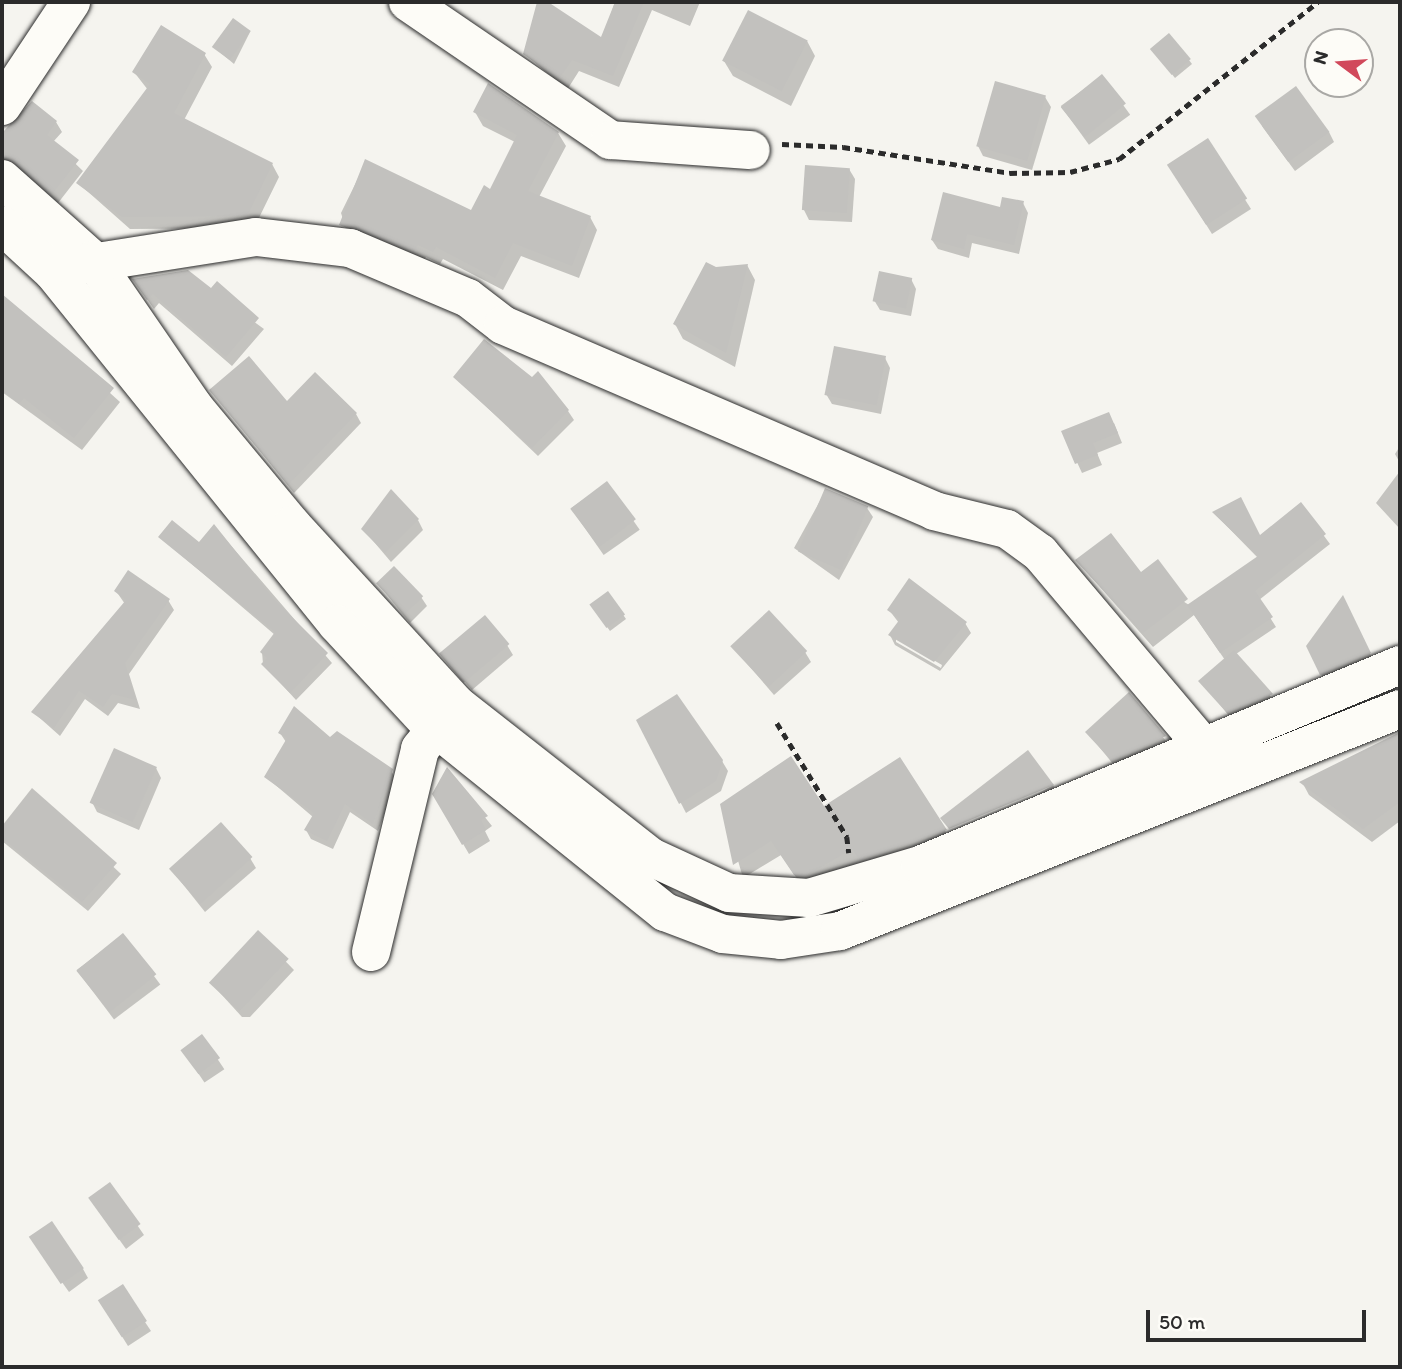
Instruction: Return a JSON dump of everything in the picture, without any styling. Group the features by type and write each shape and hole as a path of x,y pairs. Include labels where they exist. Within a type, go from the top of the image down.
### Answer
{"street":[{"path":"2,106 71,2"},
{"path":"408,2 610,140 714,143 751,150"},
{"path":"2,179 13,229 52,272 337,624 446,716 665,912 723,934 780,940 840,931 1400,709"},
{"path":"13,229 93,260 194,407 446,716 689,878 769,900 809,898 920,865 1400,665"},
{"path":"52,272 93,260 256,237 350,248 468,298 503,325 934,511 1007,529 1041,553 1204,747 1219,782"},
{"path":"371,952 420,749 446,716"}],"path":[{"path":"751,150 798,142 1010,173 1082,169 1119,159 1172,122 1318,2"},
{"path":"778,723 847,837 853,885"}],"building":[{"path":"537,2 548,2 601,37 615,2 644,2 613,76 572,60 559,79 523,54"},
{"path":"748,10 808,40 782,91 722,61"},
{"path":"233,18 251,31 230,60 212,47"},
{"path":"161,25 206,53 174,113 273,163 247,216 122,217 76,183 150,84 132,72"},
{"path":"1169,33 1191,59 1172,75 1150,49"},
{"path":"1102,74 1126,104 1085,137 1061,107"},
{"path":"995,81 1046,96 1027,161 976,146"},
{"path":"488,83 559,132 528,191 591,216 572,266 513,243 495,278 436,247 433,252 418,245 414,252 339,225 365,159 471,210 484,185 490,189 517,135 473,112"},
{"path":"1296,86 1330,132 1288,162 1255,116"},
{"path":"32,101 57,121 47,135 79,160 52,194 2,158 2,133"},
{"path":"1208,138 1247,198 1206,225 1167,165"},
{"path":"805,165 850,168 847,213 802,210"},
{"path":"943,192 1000,207 1002,197 1024,201 1014,245 967,234 964,249 931,240"},
{"path":"706,262 716,267 748,264 726,353 673,324"},
{"path":"188,270 211,288 217,281 259,318 226,357 153,294 147,300 132,279"},
{"path":"879,271 912,278 906,308 873,301"},
{"path":"2,294 114,388 74,438 24,398 19,404 2,390"},
{"path":"484,339 532,377 538,371 569,410 532,448 453,377"},
{"path":"834,346 886,356 876,405 824,395"},
{"path":"249,356 287,401 315,372 357,413 288,485 209,390"},
{"path":"1109,412 1118,433 1093,443 1098,455 1075,464 1061,431"},
{"path":"607,481 636,519 599,547 570,509"},
{"path":"825,488 868,506 841,570 798,552"},
{"path":"391,489 419,519 385,553 361,529"},
{"path":"1241,497 1260,535 1301,502 1326,534 1255,591 1273,617 1220,653 1187,605 1258,556 1212,512"},
{"path":"172,520 199,542 214,524 273,598 328,653 290,693 261,664 267,658 260,652 275,632 158,537"},
{"path":"1111,533 1141,572 1158,559 1188,599 1143,633 1075,560"},
{"path":"394,566 423,596 405,614 376,583"},
{"path":"128,570 170,599 125,663 136,700 112,694 103,707 79,691 54,728 31,712 126,600 114,591"},
{"path":"909,578 967,622 934,662 888,635 900,619 887,610"},
{"path":"608,591 625,614 606,628 589,605"},
{"path":"1343,595 1371,653 1320,675 1306,646"},
{"path":"769,610 807,651 768,687 730,646"},
{"path":"485,615 509,644 463,683 439,654"},
{"path":"1234,650 1273,694 1227,713 1198,681"},
{"path":"1129,692 1166,736 1112,761 1085,732"},
{"path":"677,694 723,760 716,781 679,804 636,720"},
{"path":"294,706 330,737 337,731 393,769 373,824 345,804 327,841 304,830 314,813 264,777 287,738 278,733"},
{"path":"1400,732 1400,802 1363,829 1299,782"},
{"path":"114,748 157,767 133,822 90,803"},
{"path":"1028,750 1054,785 949,829 940,818"},
{"path":"791,756 824,806 900,757 947,830 860,860 852,849 806,876 794,875 771,841 733,865 720,804"},
{"path":"447,767 488,816 481,820 486,830 462,845 432,794"},
{"path":"32,788 117,863 82,902 2,838 2,826"},
{"path":"221,822 252,857 200,904 169,869"},
{"path":"258,930 289,959 240,1011 209,983"},
{"path":"123,933 156,974 110,1012 76,971"},
{"path":"202,1034 220,1058 198,1074 180,1050"},
{"path":"110,1182 141,1224 119,1240 88,1198"},
{"path":"52,1221 84,1268 61,1284 29,1237"},
{"path":"123,1284 147,1321 122,1337 98,1300"}]}
